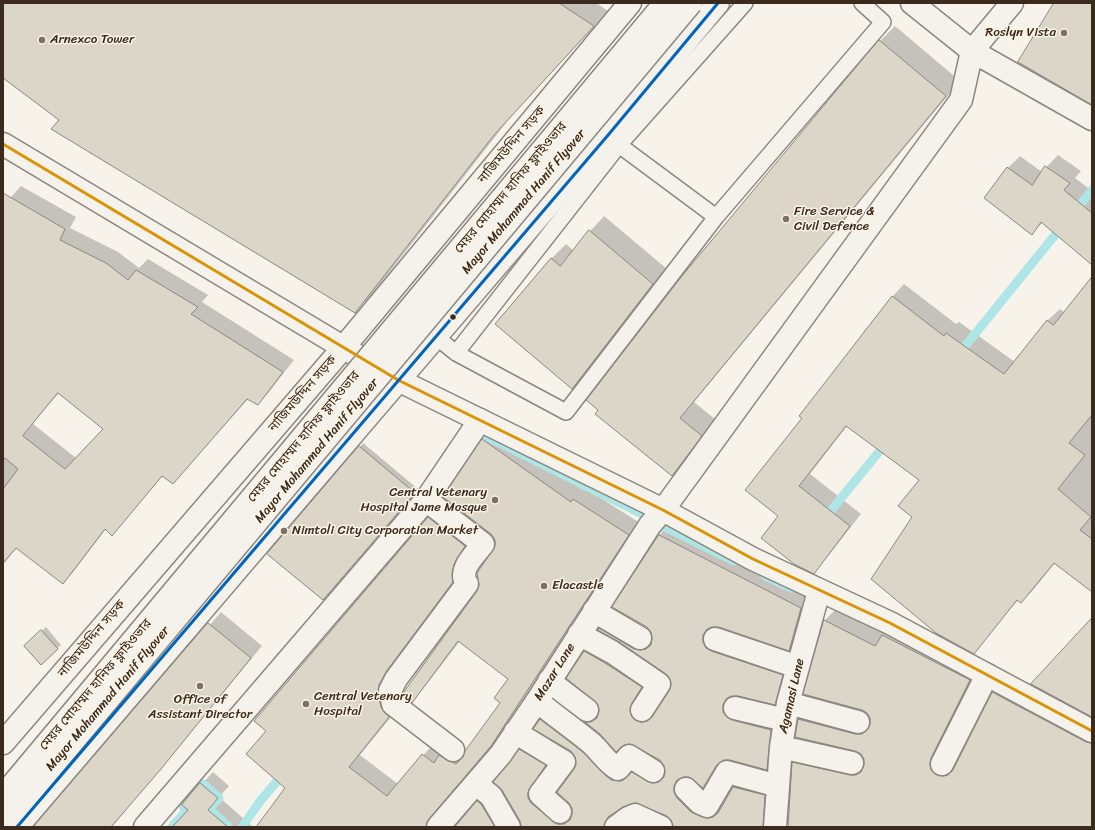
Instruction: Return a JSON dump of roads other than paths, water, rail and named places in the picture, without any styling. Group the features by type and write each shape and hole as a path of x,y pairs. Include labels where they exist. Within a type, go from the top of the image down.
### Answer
{"main road":[{"name":"নাজিমউদ্দিন সড়ক","path":"3,743 343,348 630,3"},
{"name":"মেয়র মোহাম্মদ হানিফ ফ্লাইওভার","path":"3,796 665,3"},
{"name":"Mayor Mohammad Hanif Flyover","path":"3,825 691,3"},
{"path":"17,827 435,336 614,139 718,3"},
{"path":"912,3 972,51 1092,119"},
{"path":"972,51 1012,3"},
{"name":"Mazar Lane","path":"438,827 501,754 537,701 650,525 663,510 961,100 972,51"},
{"path":"3,144 398,380 452,408 480,420 663,510 753,559 890,623 1092,731"},
{"path":"144,827 426,500 480,420"},
{"path":"426,500 484,544 464,569 464,579 467,584 396,679 390,691 393,704 453,750"},
{"name":"Agamasi Lane","path":"775,827 781,747 786,712 819,591"},
{"path":"594,611 640,638"},
{"path":"579,634 612,652 659,684 642,710"},
{"path":"715,639 798,667"},
{"path":"942,764 987,675"},
{"path":"549,681 587,710"},
{"path":"537,701 593,745 604,759 613,766 618,769 629,756 653,771"},
{"path":"735,708 786,712 858,722"},
{"path":"515,732 564,762 540,794 560,812"},
{"path":"781,747 852,763"},
{"path":"686,789 700,803 707,806 727,772 778,786"},
{"path":"476,784 491,796 509,827"},
{"path":"616,827 628,818 635,815 661,827"}],"lane":[{"path":"456,353 614,139 745,3"},
{"path":"435,336 456,353 566,412 716,217 883,22 862,3"},
{"path":"614,139 716,217"}],"waterway":[{"path":"1074,212 1092,190"},
{"path":"958,355 1063,225"},
{"path":"480,433 652,519"},
{"path":"824,519 887,442"},
{"path":"655,522 734,561"},
{"path":"765,576 791,588"},
{"path":"374,688 393,666"},
{"path":"242,827 261,800 284,773"},
{"path":"172,827 187,810 183,806 203,784 219,798 209,809 229,827"}],"place":[{"name":"Roslyn Vista","path":"1064,33"},
{"name":"Arnexco Tower","path":"42,40"},
{"name":"Fire Service & Civil Defence","path":"786,219"},
{"name":"Central Vetenary Hospital Jame Mosque","path":"495,500"},
{"name":"Nimtoli City Corporation Market","path":"284,531"},
{"name":"Elacastle","path":"544,586"},
{"name":"Office of Assistant Director","path":"200,686"},
{"name":"Central Vetenary Hospital","path":"306,704"}]}
